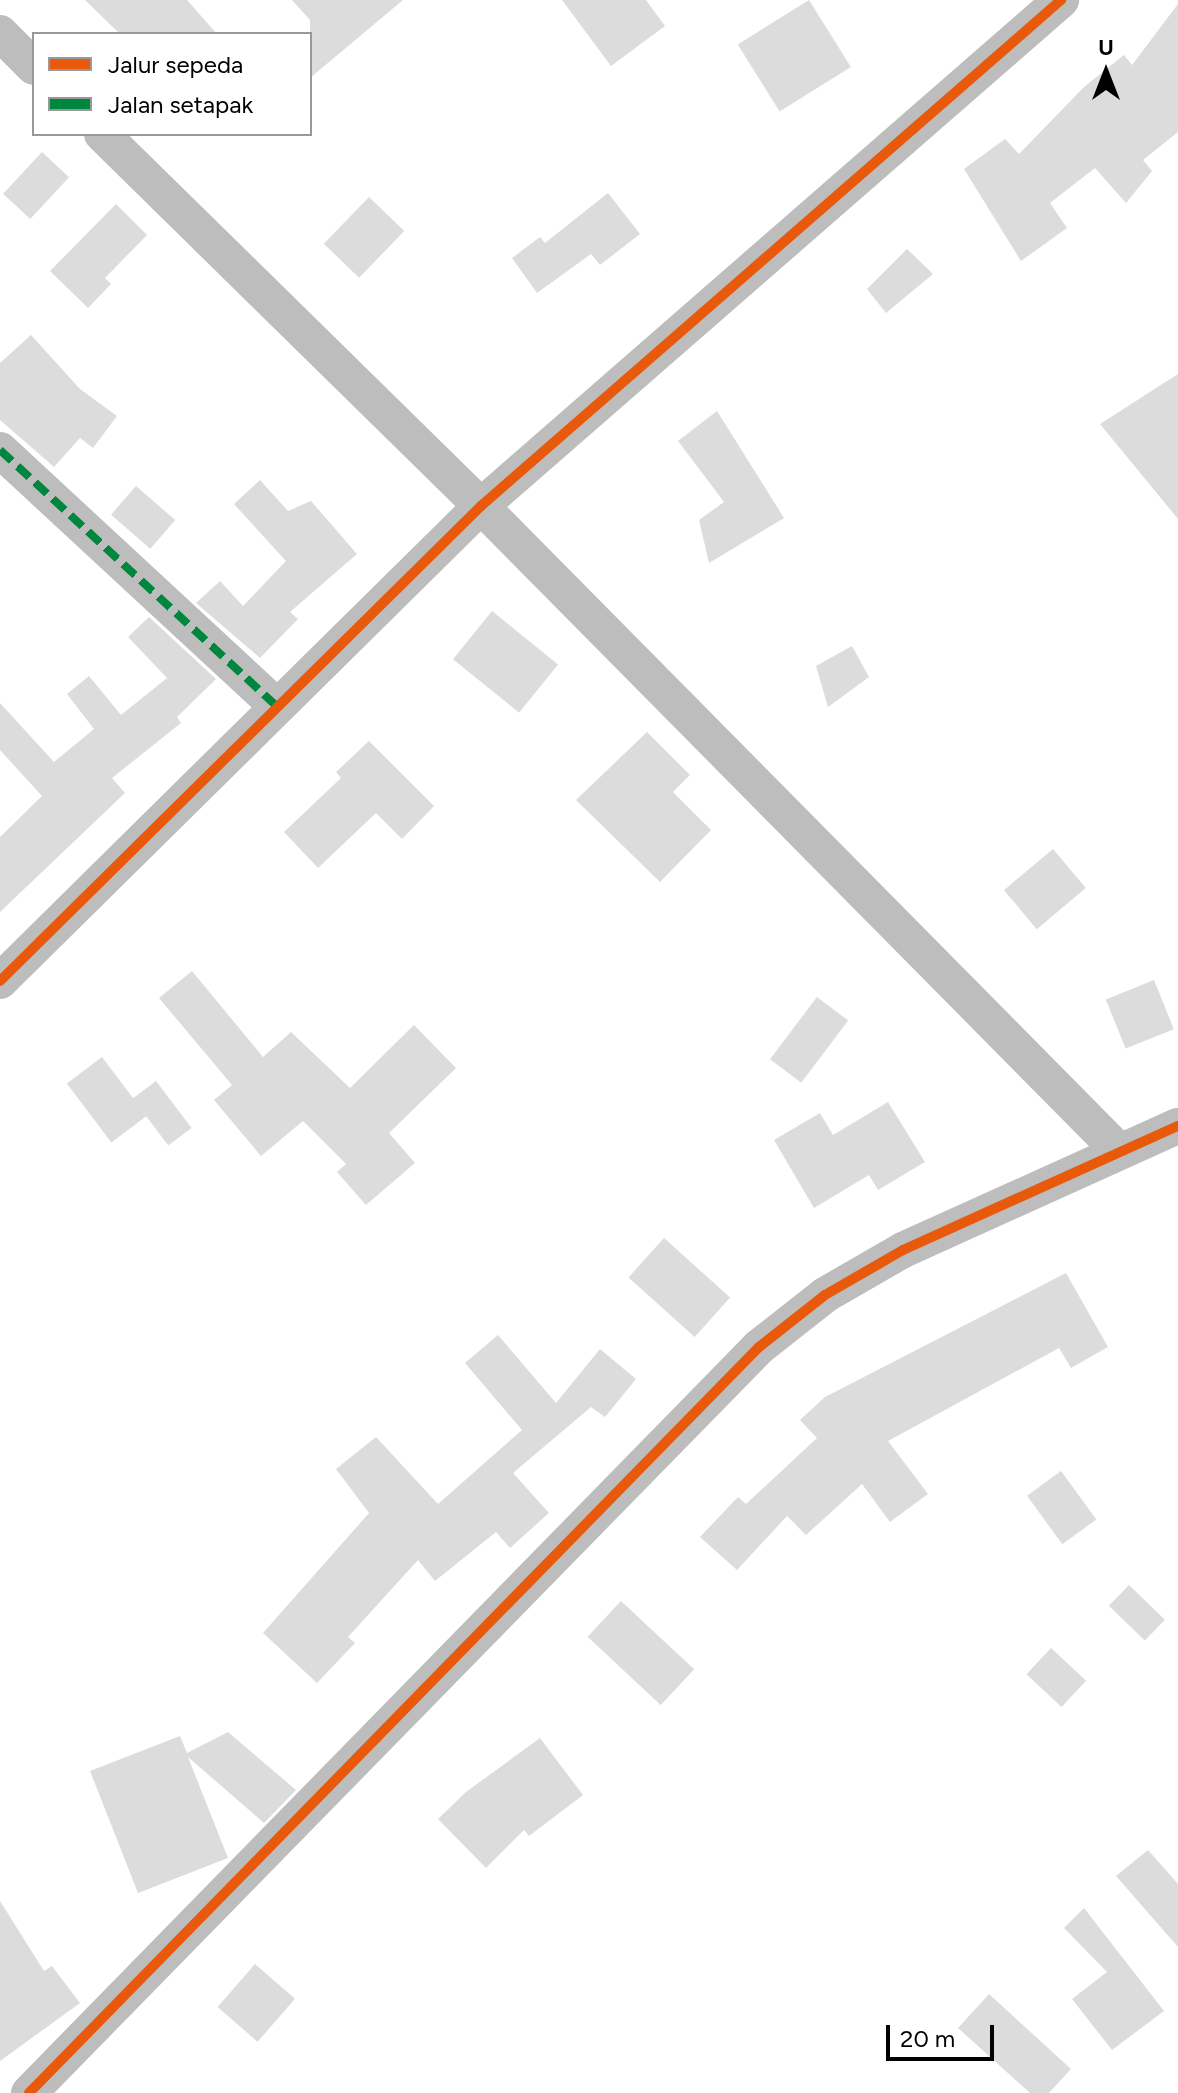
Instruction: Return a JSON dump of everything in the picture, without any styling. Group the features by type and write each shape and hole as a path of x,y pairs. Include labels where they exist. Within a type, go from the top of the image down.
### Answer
{"street":[{"path":"0,981 481,506 1061,0"},
{"path":"0,33 32,65"},
{"path":"104,136 481,506 1118,1150"},
{"path":"0,450 276,706"},
{"path":"29,2093 759,1347 825,1295 903,1250 1118,1150 1178,1126"}],"building":[{"path":"85,0 187,0 215,32 118,32"},
{"path":"292,0 403,0 312,76 310,20"},
{"path":"562,0 646,0 665,26 611,66"},
{"path":"809,0 851,67 780,112 738,45"},
{"path":"1178,4 1178,132 1143,160 1152,171 1126,203 1095,168 1050,203 1067,228 1021,261 964,169 1005,139 1019,154 1084,87 1124,55 1132,65"},
{"path":"42,152 69,177 30,219 3,194"},
{"path":"608,193 640,234 600,265 591,254 537,293 512,258 540,237 545,243"},
{"path":"369,197 404,231 359,278 324,244"},
{"path":"116,204 147,235 105,278 111,284 88,308 50,271"},
{"path":"907,249 933,274 886,313 867,289"},
{"path":"31,335 80,389 117,416 93,448 80,438 54,467 0,420 0,363"},
{"path":"1178,374 1178,519 1100,424"},
{"path":"717,411 784,518 709,563 699,520 724,502 678,441"},
{"path":"260,480 288,511 311,501 357,554 290,612 298,619 260,658 196,603 220,581 243,606 286,561 234,504"},
{"path":"136,486 175,520 150,549 111,515"},
{"path":"492,611 558,664 519,713 453,659"},
{"path":"149,617 216,679 177,717 181,723 112,778 125,793 0,912 0,837 42,796 0,750 0,703 54,762 94,729 67,694 89,676 121,715 167,678 128,637"},
{"path":"852,646 869,677 828,707 816,666"},
{"path":"647,732 690,775 673,792 711,830 660,882 576,800"},
{"path":"369,741 434,806 402,839 376,813 318,868 284,832 341,778 336,772"},
{"path":"1053,849 1086,888 1037,929 1004,890"},
{"path":"192,971 263,1057 291,1032 350,1088 414,1025 456,1068 389,1133 415,1163 366,1205 337,1172 346,1164 303,1121 261,1156 214,1100 232,1085 159,998"},
{"path":"1154,980 1174,1029 1126,1049 1106,999"},
{"path":"817,997 848,1020 801,1083 770,1059"},
{"path":"102,1057 147,1116 111,1143 67,1083"},
{"path":"156,1081 192,1128 168,1146 133,1098"},
{"path":"888,1102 925,1162 878,1190 869,1175 814,1208 774,1140 820,1113 833,1135"},
{"path":"664,1238 730,1298 695,1337 629,1277"},
{"path":"1066,1273 1108,1347 1071,1368 1059,1348 888,1441 928,1494 890,1522 862,1484 806,1535 787,1516 737,1570 700,1537 738,1497 746,1504 817,1438 800,1420 825,1397"},
{"path":"498,1335 556,1403 600,1349 636,1379 605,1417 591,1407 513,1473 549,1513 510,1548 496,1532 435,1581 418,1560 348,1637 355,1643 317,1683 263,1633 369,1513 336,1469 376,1437 438,1504 522,1430 465,1363"},
{"path":"1061,1471 1096,1520 1062,1544 1027,1496"},
{"path":"1129,1585 1165,1620 1145,1641 1109,1606"},
{"path":"621,1601 694,1669 661,1705 588,1637"},
{"path":"1051,1648 1086,1681 1062,1707 1026,1674"},
{"path":"228,1732 296,1790 264,1823 188,1757 228,1858 138,1893 90,1771 180,1736 187,1753"},
{"path":"540,1738 583,1795 529,1836 524,1830 486,1868 438,1819 466,1792"},
{"path":"1148,1850 1178,1884 1178,1947 1116,1876"},
{"path":"0,1901 44,1971 52,1966 80,2003 0,2061"},
{"path":"1084,1908 1164,2011 1112,2050 1072,1999 1107,1972 1064,1928"},
{"path":"255,1964 295,1999 258,2042 218,2007"},
{"path":"989,1994 1071,2069 1049,2093 1030,2093 958,2028"}],"marked path":[{"path":"0,450 276,706"}],"cycle path":[{"path":"0,981 481,506 1061,0"},
{"path":"29,2093 759,1347 825,1295 903,1250 1178,1126"}]}
